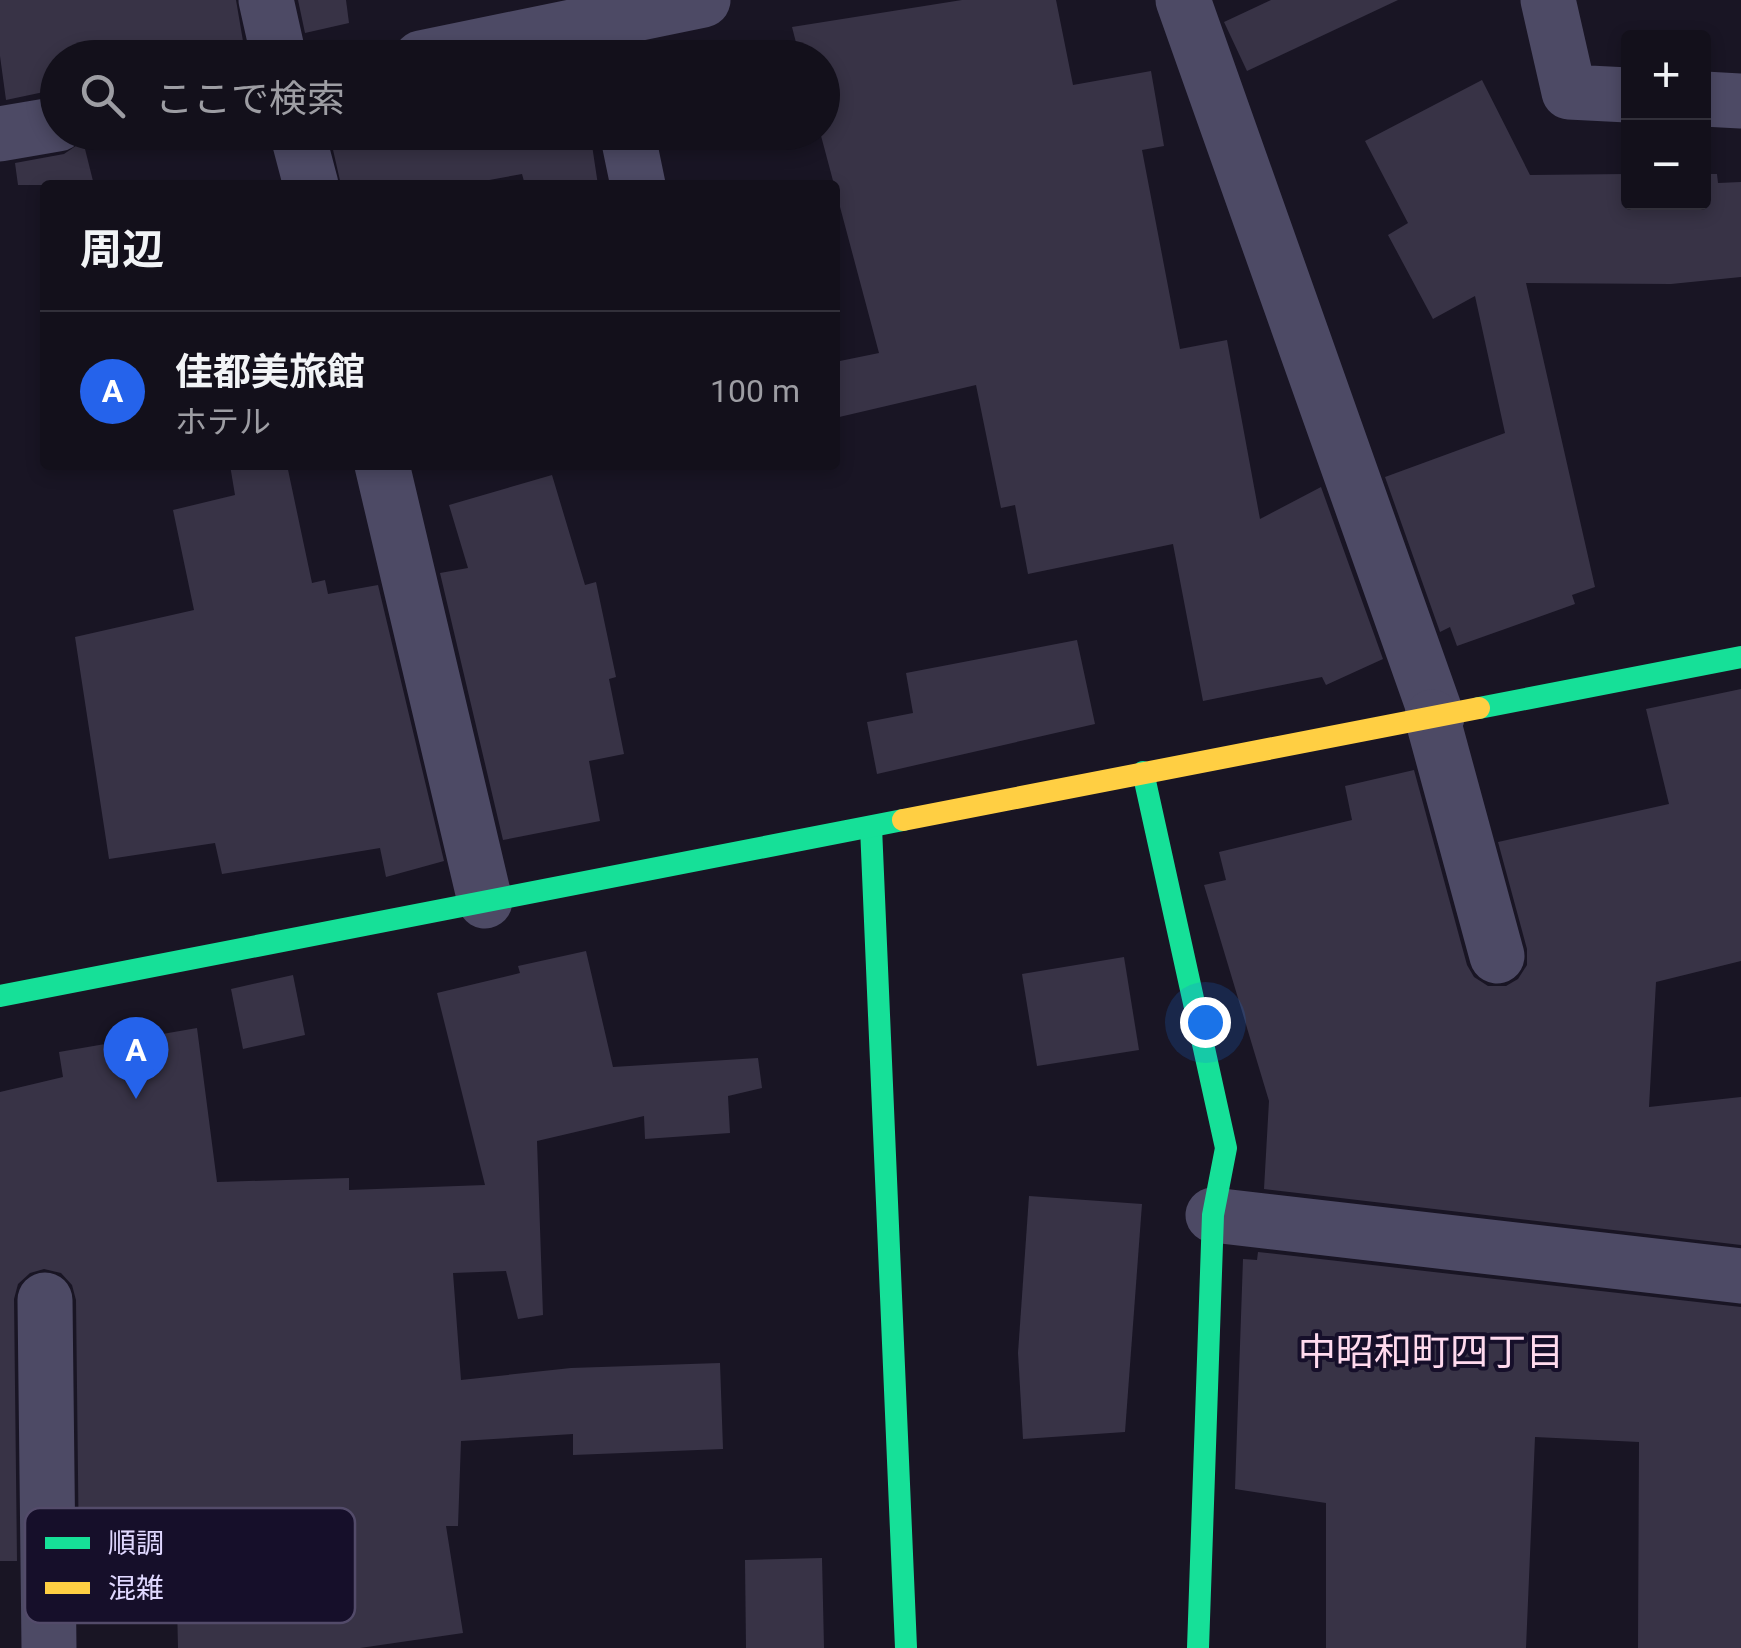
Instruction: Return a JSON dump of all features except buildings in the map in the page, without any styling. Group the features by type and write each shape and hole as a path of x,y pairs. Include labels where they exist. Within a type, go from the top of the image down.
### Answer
{"street":[{"path":"266,0 274,40"},
{"path":"516,40 703,0"},
{"path":"1182,0 1434,717 1497,956"},
{"path":"1548,0 1569,92 1621,95"},
{"path":"1711,98 1741,100"},
{"path":"0,134 40,127"},
{"path":"301,150 309,180"},
{"path":"630,150 637,180"},
{"path":"383,470 485,901"},
{"path":"0,996 1741,657"},
{"path":"1143,772 1226,1148 1212,1216 1198,1648"},
{"path":"871,828 906,1648"},
{"path":"1212,1216 1741,1276"},
{"path":"45,1300 47,1508"},
{"path":"49,1623 49,1648"}],"traffic: fast":[{"path":"1479,708 1741,657"},
{"path":"1143,772 1226,1148 1213,1215 1198,1648"},
{"path":"0,996 903,820"},
{"path":"871,827 906,1648"}],"traffic: slow":[{"path":"903,820 1479,708"}],"place":[{"name":"佳都美旅館","path":"136,1099"}],"district":[{"name":"中昭和町四丁目","path":"1431,1352"}]}
